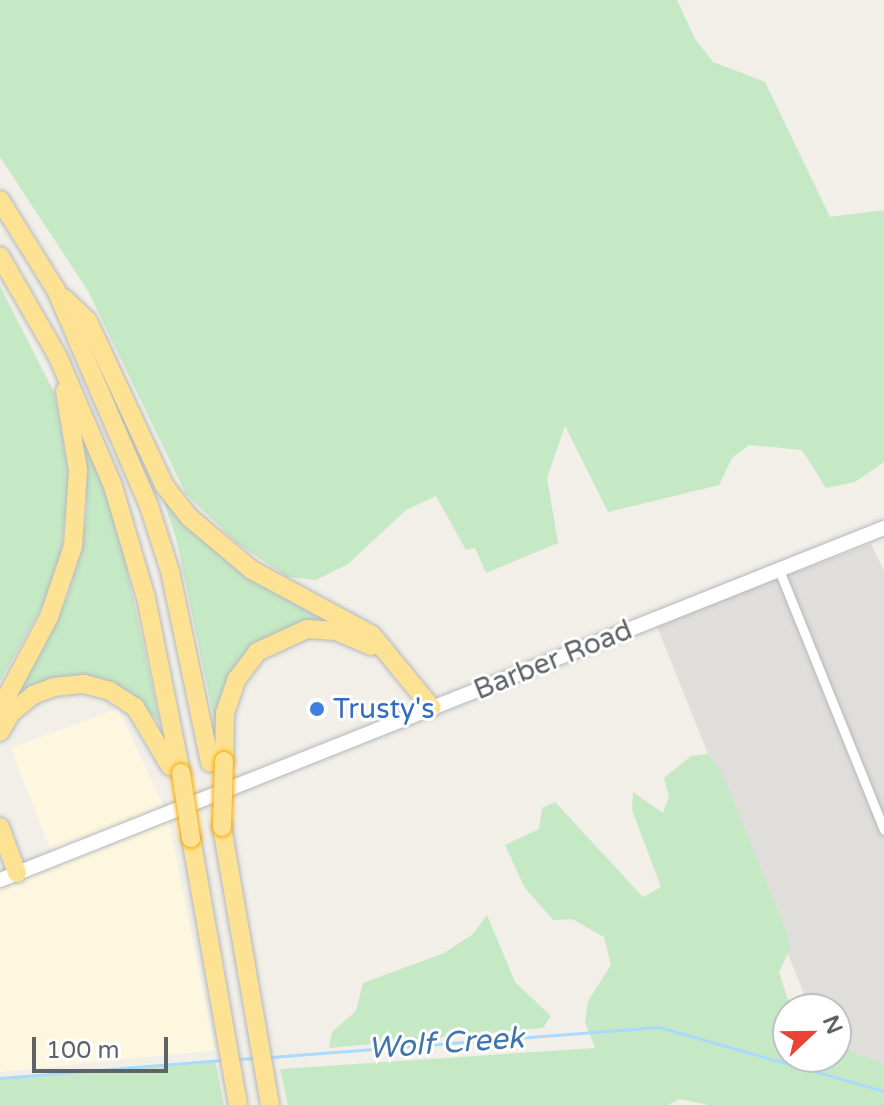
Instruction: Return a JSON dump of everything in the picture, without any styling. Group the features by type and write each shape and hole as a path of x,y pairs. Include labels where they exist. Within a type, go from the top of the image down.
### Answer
{"highway":[{"path":"0,200 56,290 149,506 170,571 217,762 222,827 270,1105"},
{"path":"0,256 51,342 81,406 129,533 191,838 238,1105"},
{"path":"56,290 88,321 164,485 189,517 252,570 372,635 427,710"},
{"path":"0,709 56,601 76,529 76,449 51,342"},
{"path":"217,762 225,713 242,670 268,644 298,631 336,631 363,640 388,662 427,710"},
{"path":"0,732 18,706 45,689 74,684 100,688 127,701 149,723 178,775"},
{"path":"0,827 8,876"},
{"path":"0,853 8,876"}],"main road":[{"name":"Barber Road","path":"8,876 884,528"}],"street":[{"path":"779,570 884,830"}],"shaded area":[{"path":"871,544 884,571 884,1091 852,1068 852,993 804,993 656,624"},
{"path":"118,709 167,813 215,1050 0,1072 0,871 2,878 54,860 11,748"}],"green space":[{"path":"0,0 677,0 695,39 713,62 765,82 830,217 884,210 884,462 855,482 826,488 802,450 749,445 732,458 719,485 608,512 565,426 547,478 558,543 486,573 475,548 466,550 436,496 406,510 348,564 316,580 287,577 237,543 186,494 88,291 0,157"},
{"path":"0,286 55,394 70,479 60,561 48,596 0,682"},
{"path":"80,423 118,526 160,723 120,687 13,699 66,600 80,555 87,508"},
{"path":"157,482 189,522 359,630 266,640 218,738 176,538"},
{"path":"708,754 722,773 786,931 790,949 779,972 786,993 772,993 772,1073 852,1073 852,1052 884,1063 884,1105 708,1105 680,1099 668,1105 288,1105 280,1069 595,1048 585,1022 588,1001 611,965 604,937 572,919 553,920 525,888 505,845 539,829 542,808 555,802 643,897 661,887 632,810 633,792 663,813 669,797 664,778 691,756"},
{"path":"487,915 515,982 551,1016 543,1028 329,1048 332,1032 356,1011 363,983 444,953 473,934"},
{"path":"215,1060 224,1105 0,1105 0,1078"}],"waterway":[{"name":"Wolf Creek","path":"270,1057 659,1027 884,1091"},
{"name":"Wolf Creek","path":"238,1059 254,1058"},
{"name":"Wolf Creek","path":"0,1078 222,1060"}],"place":[{"name":"Trusty's","path":"317,709"}]}
